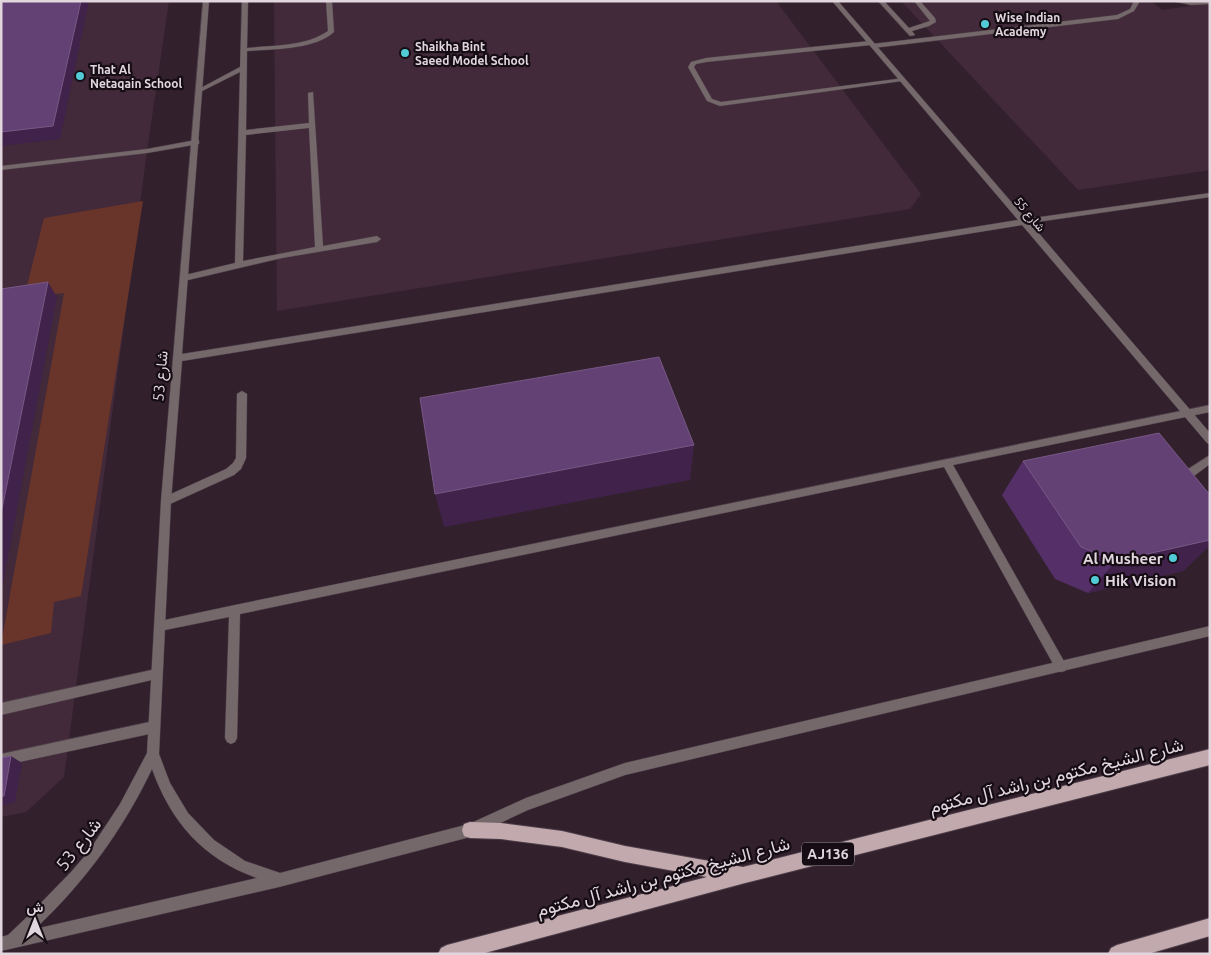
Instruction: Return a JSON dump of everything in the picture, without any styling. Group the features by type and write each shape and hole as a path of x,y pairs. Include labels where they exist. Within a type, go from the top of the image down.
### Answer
{"main road":[{"name":"شارع الشيخ مكتوم بن راشد آل مكتوم","path":"447,954 744,875 1210,757"},
{"path":"470,830 501,831 562,839 625,854 744,875"},
{"path":"1117,954 1210,928"}],"street":[{"name":"شارع 53","path":"206,1 166,501 153,754 165,787 183,818 209,845 241,866 279,880"},
{"path":"239,266 245,1"},
{"path":"243,50 305,42 326,37 331,32 328,1"},
{"name":"شارع 55","path":"835,1 1210,440"},
{"path":"881,1 917,41"},
{"path":"907,30 934,22 917,1"},
{"path":"902,79 720,104 709,100 691,67 693,63 706,60 917,41 1118,17 1132,10 1137,1"},
{"path":"1175,1 1191,4 1210,2"},
{"path":"200,90 242,69"},
{"path":"311,94 319,249"},
{"path":"242,133 314,125"},
{"path":"1,168 148,151 196,142"},
{"path":"178,358 1023,222 1210,195"},
{"path":"184,278 319,249 377,239"},
{"path":"166,501 230,472 237,466 242,451 242,394"},
{"path":"160,626 1210,408"},
{"path":"1190,498 1186,490 1188,474 1210,459"},
{"path":"947,463 1061,667"},
{"path":"232,738 235,610"},
{"path":"6,943 279,880 470,830 536,801 625,769 1210,631"},
{"path":"1,709 156,674"},
{"path":"1,760 154,726"},
{"name":"شارع 53","path":"6,943 51,906 85,868 114,830 136,792 153,754"}],"shaded area":[{"path":"1,1 169,1 147,151 64,777 26,812 1,817"},
{"path":"274,1 776,1 921,194 910,209 277,311"},
{"path":"901,1 1151,1 1162,10 1210,3 1210,170 1078,190"},
{"path":"143,201 81,596 54,602 51,633 1,645 64,293 24,298 44,218"}],"building":[{"path":"1,1 81,1 53,126 1,132"},
{"path":"48,282 1,514 1,289"},
{"path":"659,357 694,445 435,494 420,398"},
{"path":"1159,433 1210,495 1210,540 1116,561 1081,547 1023,461"},
{"path":"11,756 4,796 1,796 1,758"}],"place":[{"name":"Wise Indian Academy","path":"985,24"},
{"name":"Shaikha Bint Saeed Model School","path":"405,53"},
{"name":"That Al Netaqain School","path":"80,76"},
{"name":"Al Musheer","path":"1173,558"},
{"name":"Hik Vision","path":"1095,580"}]}
